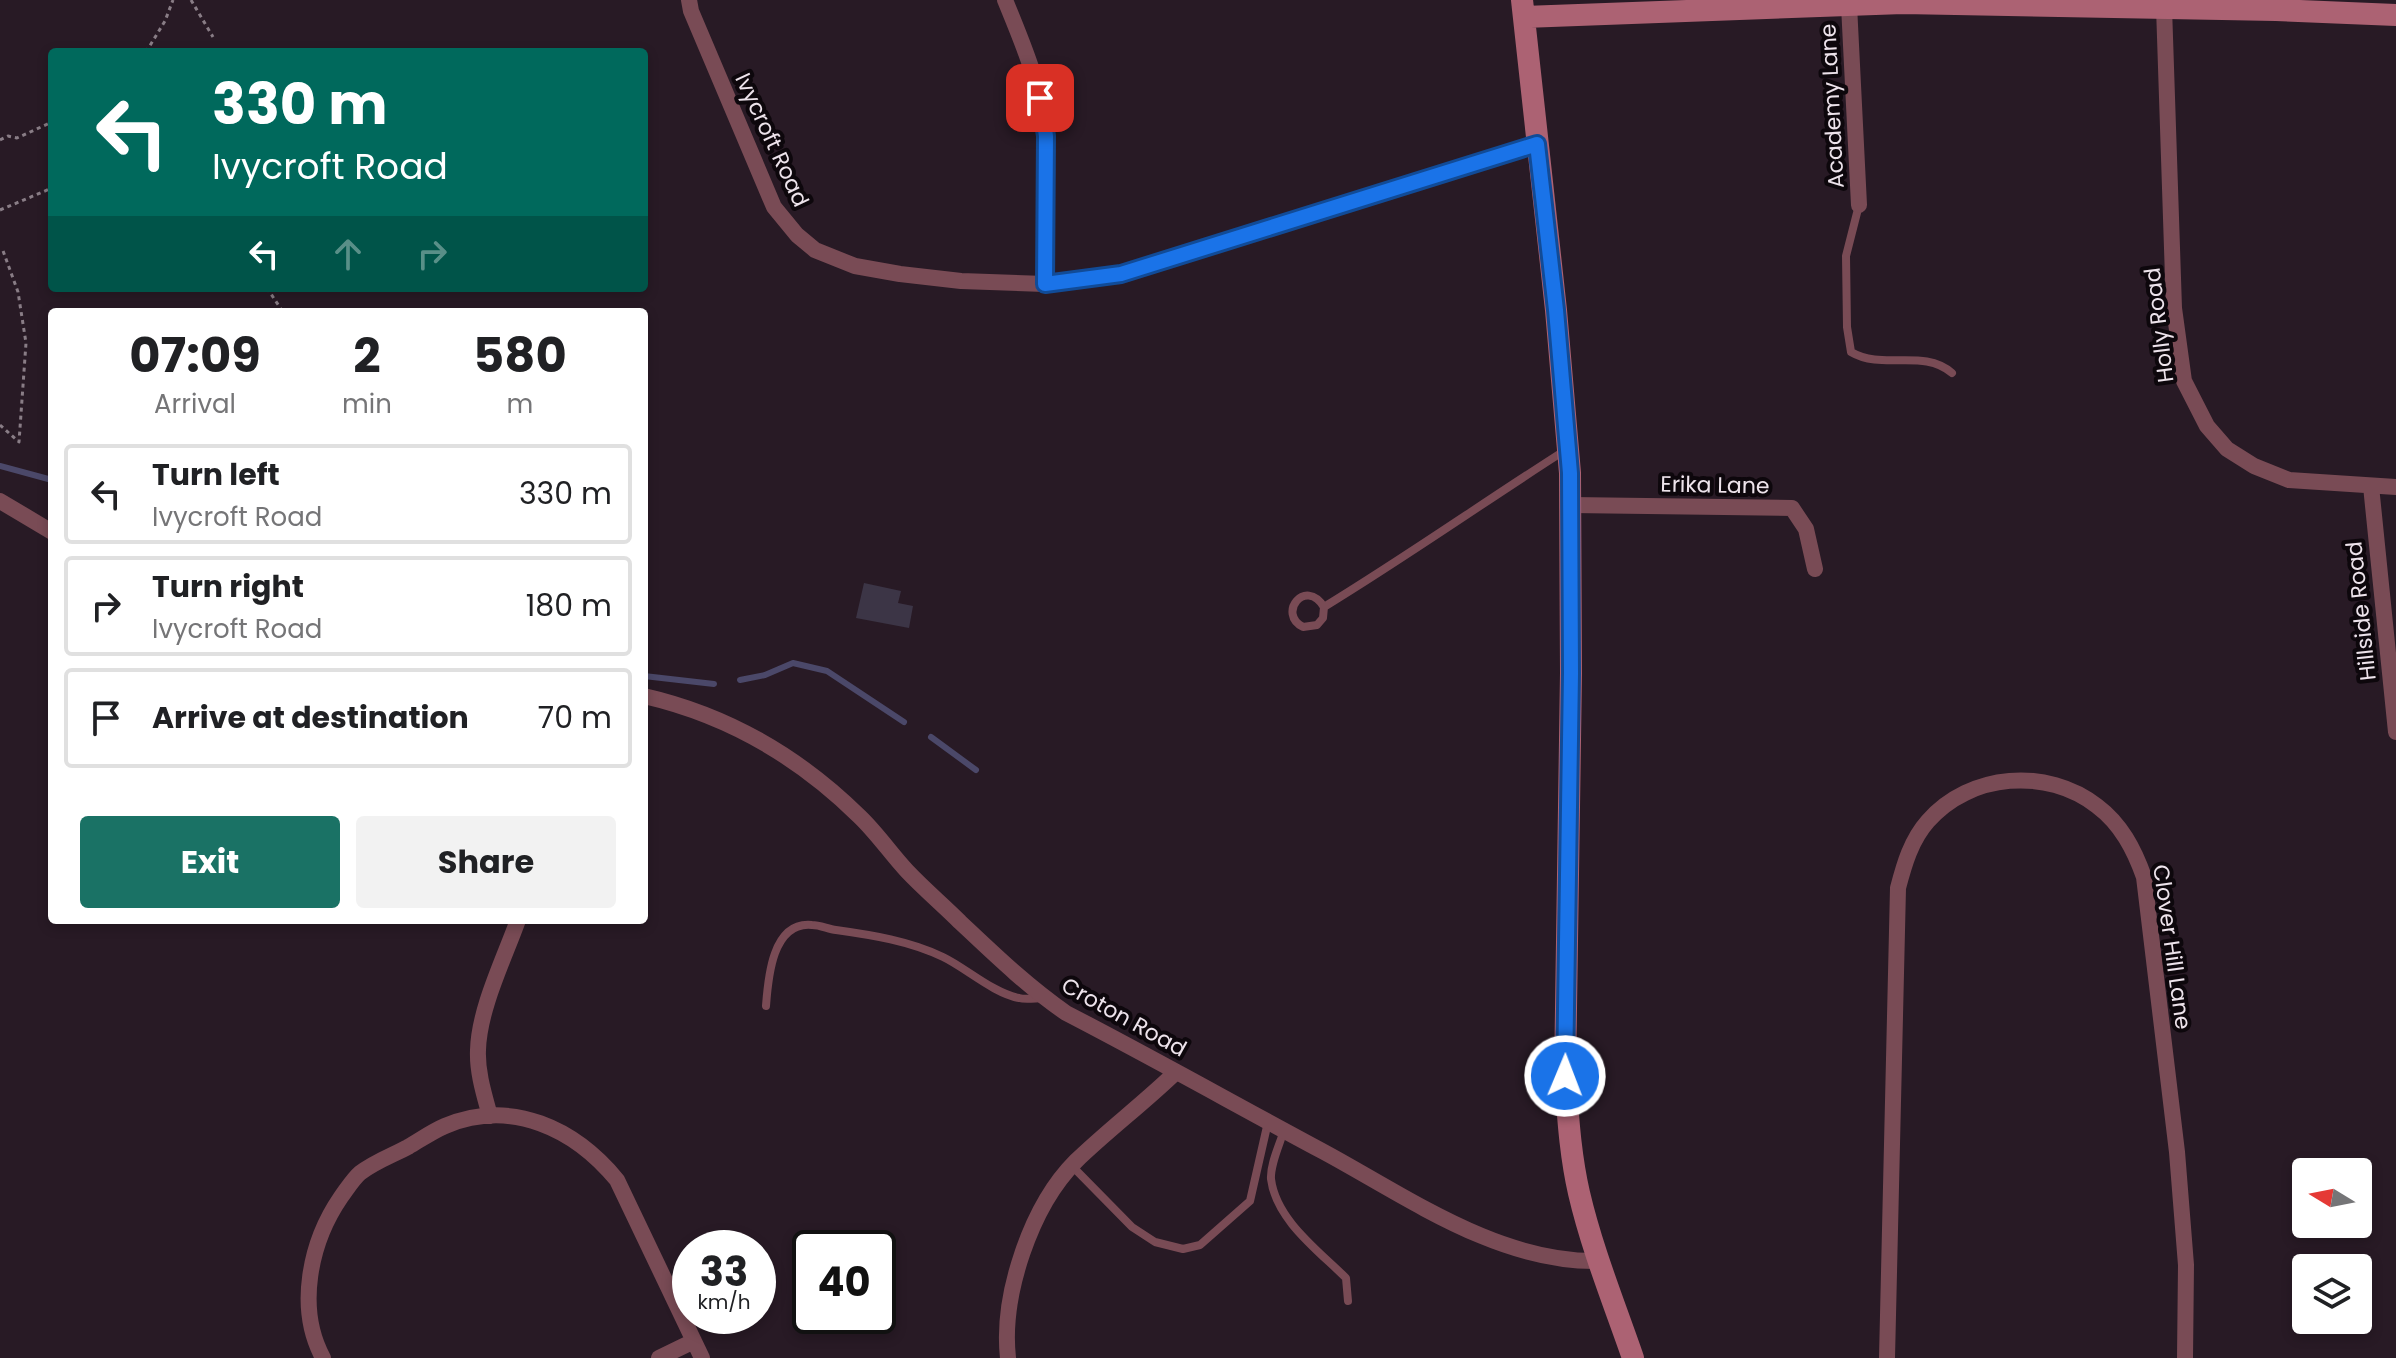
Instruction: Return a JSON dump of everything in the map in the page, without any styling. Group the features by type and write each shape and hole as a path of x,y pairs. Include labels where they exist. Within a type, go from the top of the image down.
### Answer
{"street":[{"name":"Ivycroft Road","path":"689,0 774,207 797,235 815,250 855,266 900,274 961,281 1045,284 1121,274 1537,144"},
{"path":"1005,0 1030,62 1046,136 1045,284"},
{"path":"1633,1358 1578,1190 1569,1132 1565,1076 1571,505 1568,448 1523,9 1903,3 2396,15"},
{"name":"Academy Lane","path":"1849,5 1859,205"},
{"name":"Holly Road","path":"2164,7 2174,308 2184,381 2207,426 2227,449 2254,466 2289,480 2396,487"},
{"name":"Hillside Road","path":"2371,486 2396,732"},
{"path":"2,505 48,530"},
{"name":"Erika Lane","path":"1571,505 1792,508 1806,529 1815,569"},
{"name":"Croton Road","path":"648,697 709,715 748,733 819,780 861,817 908,872 1029,988 1066,1013 1460,1226 1520,1251 1562,1259 1599,1261"},
{"name":"Clover Hill Lane","path":"1887,1358 1898,888 1916,838 1941,808 1978,787 2029,779 2070,790 2096,805 2125,835 2144,877 2178,1166 2186,1265 2185,1358"},
{"path":"490,1116 479,1073 477,1049 481,1023 517,924"},
{"path":"1008,1358 1006,1339 1012,1294 1023,1248 1046,1201 1072,1166 1176,1072"},
{"path":"323,1358 314,1342 309,1293 317,1245 328,1216 360,1173 446,1126 490,1116 516,1117 560,1130 600,1159 617,1180 702,1358"},
{"path":"659,1358 694,1341"}],"lane":[{"path":"1859,205 1846,256 1847,327 1851,352 1881,359 1941,363 1952,373"},
{"path":"1324,607 1412,553 1477,506 1568,448"},
{"path":"1312,596 1320,600 1324,607 1323,618 1317,625 1303,627 1295,621 1292,612 1295,602 1312,596"},
{"path":"766,1006 769,965 776,949 791,931 809,924 872,934 911,945 942,956 1018,999 1044,998"},
{"path":"1072,1166 1132,1227 1155,1242 1183,1249 1200,1245 1250,1201 1268,1122"},
{"path":"1284,1130 1271,1178 1281,1205 1298,1234 1346,1278 1348,1301"}],"path":[{"path":"148,48 165,21 173,0"},
{"path":"191,0 213,37"},
{"path":"0,140 8,136 17,138 48,124"},
{"path":"0,210 48,190"},
{"path":"0,425 19,442 26,343 18,292 2,248"}],"building":[{"path":"864,583 901,591 898,603 913,606 909,628 856,618"}],"waterway":[{"path":"0,466 48,479"},
{"path":"740,680 765,675 793,663 827,671 904,722"},
{"path":"648,676 714,684"},
{"path":"931,737 976,770"}],"route":[{"path":"1040,98 1047,166 1045,284 1121,274 1537,144 1570,473 1571,673 1565,1076"}]}
